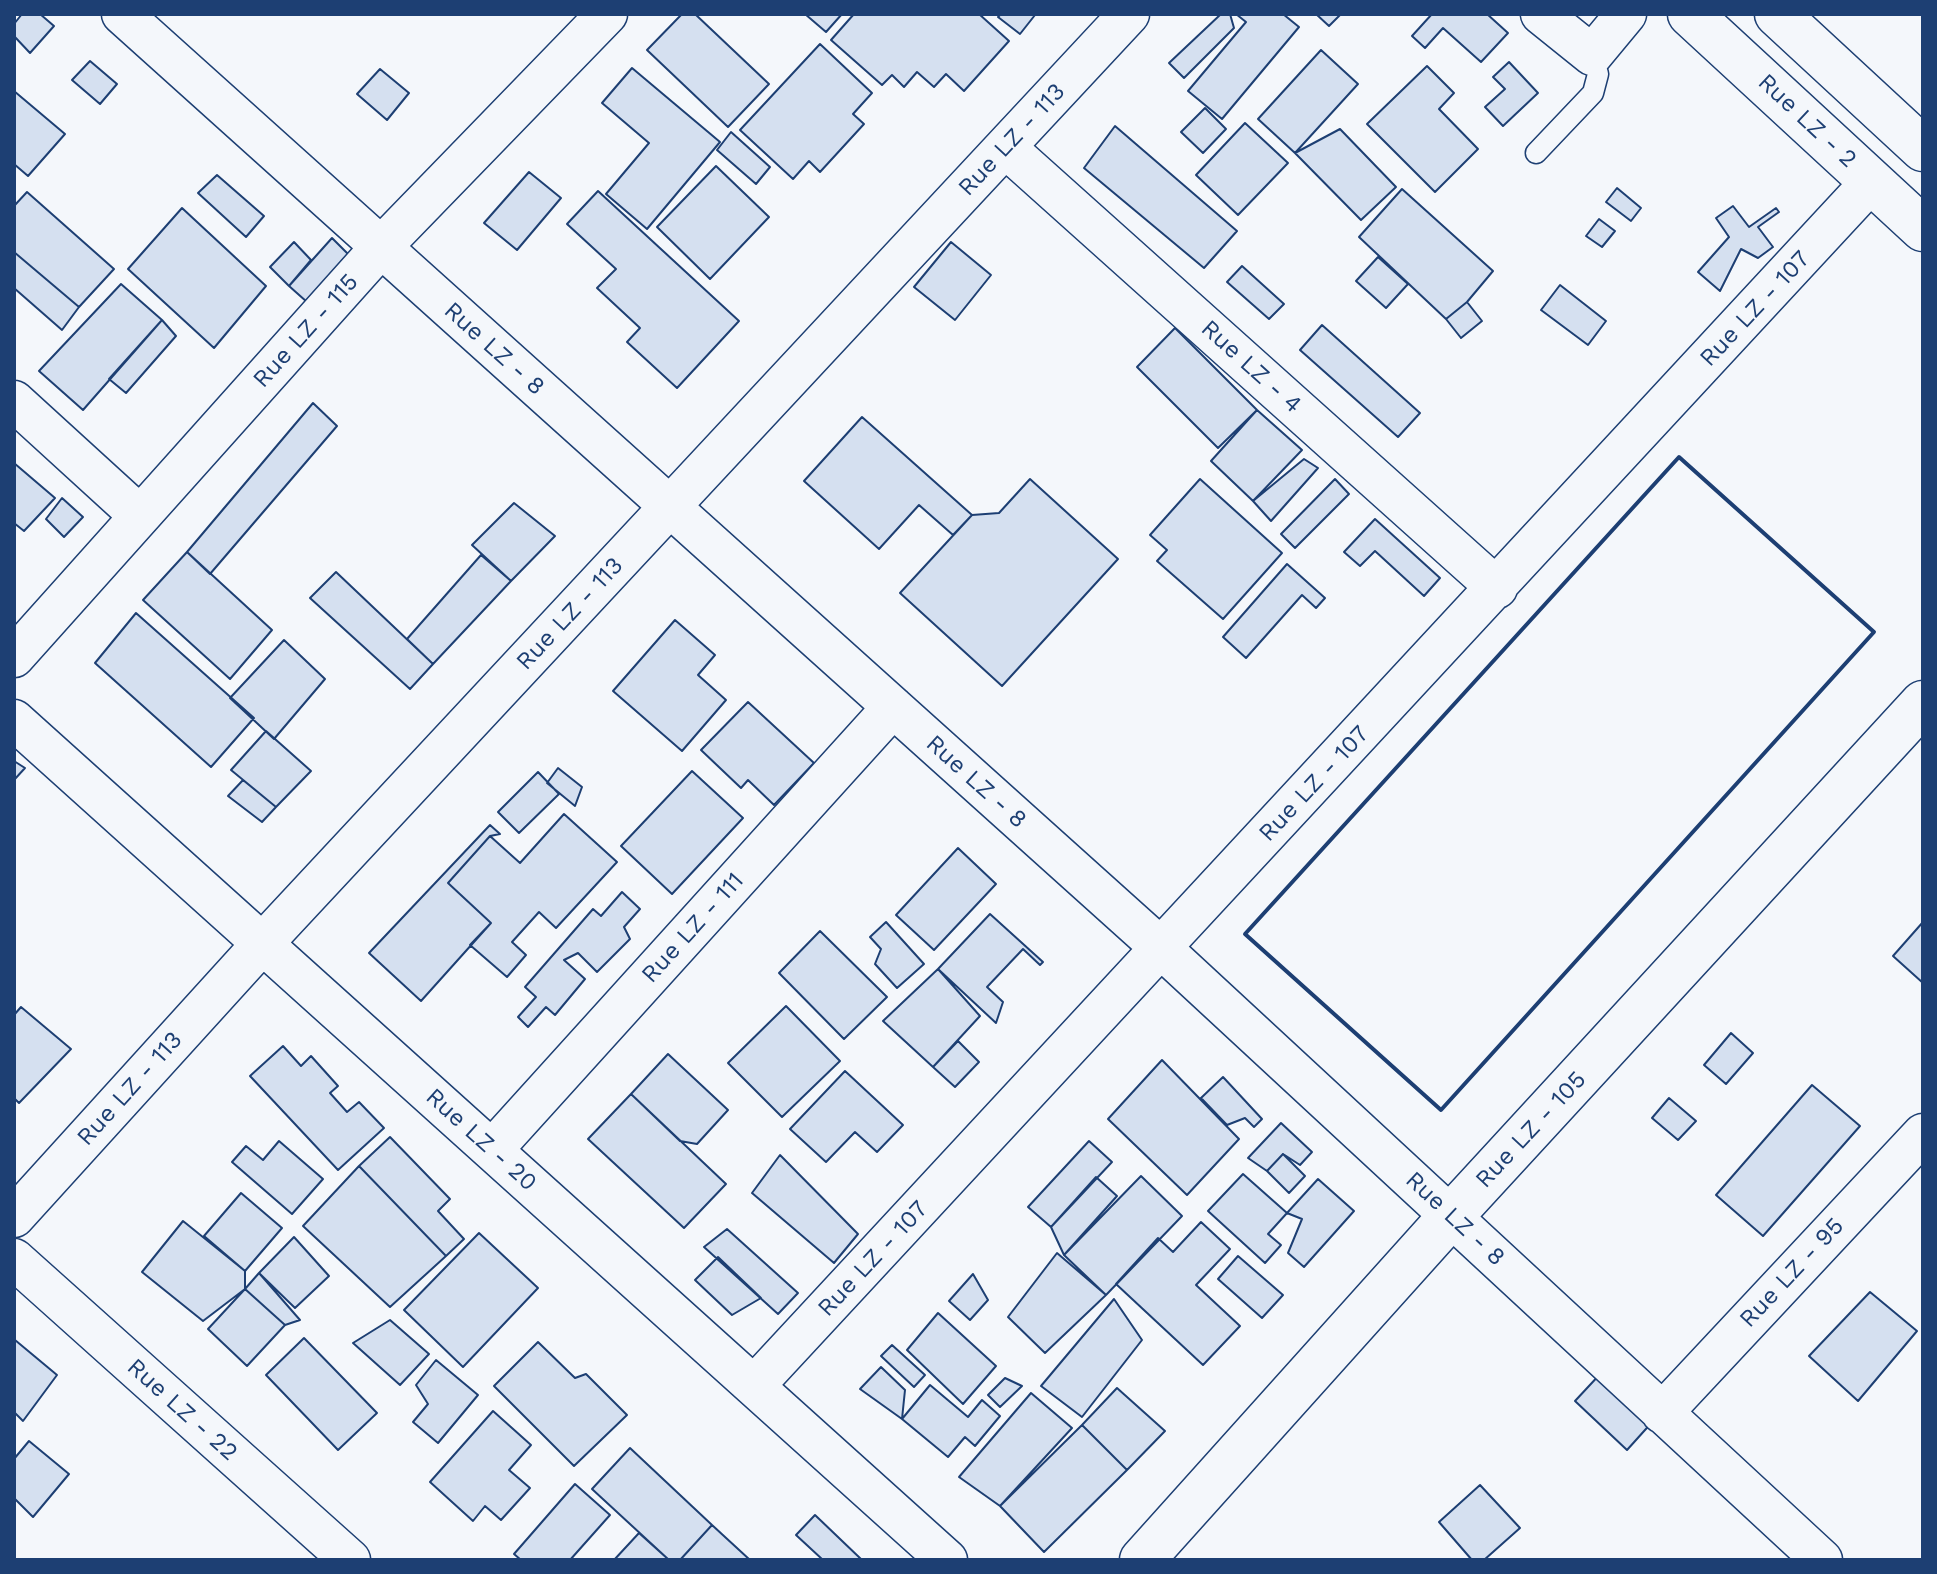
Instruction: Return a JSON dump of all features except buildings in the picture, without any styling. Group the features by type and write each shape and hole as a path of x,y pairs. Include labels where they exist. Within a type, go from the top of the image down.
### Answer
{"main road":[{"name":"Rue LZ - 2","path":"1690,14 1923,229"},
{"path":"1780,15 1923,149"},
{"name":"Rue LZ - 105","path":"1142,1560 1451,1216 1923,703"}],"street":[{"name":"Rue LZ - 8","path":"122,14 1161,948 1822,1560"},
{"name":"Rue LZ - 115","path":"14,657 381,247 607,14"},
{"name":"Rue LZ - 113","path":"14,1217 262,944 1129,14"},
{"path":"1541,14 1592,55 1626,14"},
{"name":"Rue LZ - 4","path":"1005,147 1497,588"},
{"name":"Rue LZ - 107","path":"754,1386 1872,181"},
{"path":"14,401 140,516"},
{"name":"Rue LZ - 111","path":"492,1150 893,707"},
{"name":"Rue LZ - 20","path":"14,720 947,1560"},
{"name":"Rue LZ - 95","path":"1662,1413 1923,1134"},
{"name":"Rue LZ - 22","path":"14,1259 350,1560"}],"lane":[{"path":"1536,153 1593,93 1598,74 1592,55"}],"wall":[{"path":"1679,457 1874,632 1441,1110 1245,934 1679,457"}]}
